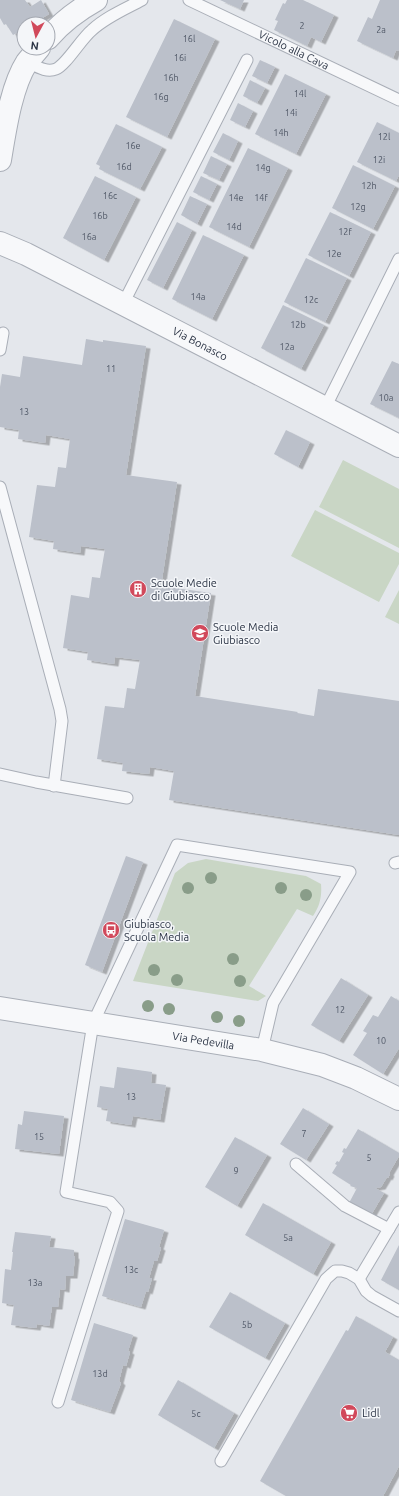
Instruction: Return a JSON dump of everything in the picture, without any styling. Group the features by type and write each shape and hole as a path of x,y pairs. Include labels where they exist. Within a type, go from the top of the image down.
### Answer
{"street":[{"path":"56,29 75,13 96,0"},
{"path":"0,160 7,121 16,86 32,56"},
{"name":"Via Bonasco","path":"0,243 26,254 399,446"},
{"name":"Via Pedevilla","path":"0,1008 262,1050 322,1065 356,1078 399,1099"}],"lane":[{"path":"34,56 44,70 58,68 64,63 81,40 96,26 104,20 142,0"},
{"name":"Vicolo alla Cava","path":"189,0 399,100"},
{"path":"123,304 247,60"},
{"path":"325,408 399,259"},
{"path":"0,350 3,333"},
{"path":"0,487 60,709 62,721 54,786"},
{"path":"0,774 54,786 127,798"},
{"path":"58,1402 118,1211 110,1202 66,1192 93,1023 177,845 350,872 273,1003 262,1050"},
{"path":"296,1164 345,1206 389,1229"},
{"path":"359,1279 399,1212"},
{"path":"221,1462 326,1279 335,1271 342,1271 359,1279 366,1291 372,1296 399,1311"}],"green space":[{"path":"343,460 399,489 399,548 319,507"},
{"path":"315,510 399,553 399,564 379,602 291,556"},
{"path":"399,590 399,624 385,617"},
{"path":"206,859 306,876 321,884 320,901 313,916 297,909 249,986 266,996 258,1001 133,981 175,873 188,863"}],"building":[{"path":"0,0 25,0 30,7 41,0 49,14 46,16 16,16 16,33 13,35 0,18"},
{"path":"220,0 244,0 240,9"},
{"path":"287,0 303,0 334,15 321,42 311,37 307,46 274,30 278,21 275,20 283,3 285,4"},
{"path":"380,0 399,0 399,49 398,51 396,50 393,58 357,41 368,17 372,19"},
{"path":"174,19 215,39 167,137 126,117"},
{"path":"260,60 275,67 267,83 252,76"},
{"path":"285,74 326,94 296,154 255,134"},
{"path":"250,80 265,88 257,103 243,96"},
{"path":"238,103 253,111 245,127 230,120"},
{"path":"377,122 399,133 399,175 396,181 357,162"},
{"path":"116,124 162,147 140,189 99,169 100,166 96,164"},
{"path":"223,133 238,141 229,160 213,152"},
{"path":"248,148 288,168 249,247 209,227"},
{"path":"211,156 227,164 219,180 203,173"},
{"path":"353,165 395,186 373,229 332,208"},
{"path":"95,176 136,197 104,260 63,238"},
{"path":"201,176 217,184 209,200 193,192"},
{"path":"190,196 207,204 197,224 181,215"},
{"path":"330,212 371,232 349,276 308,255"},
{"path":"177,222 192,230 163,288 147,280"},
{"path":"203,235 244,255 212,319 172,299"},
{"path":"306,258 347,278 325,322 284,302"},
{"path":"283,305 324,325 301,369 261,348"},
{"name":"Scuole Medie di Giubiasco","path":"86,339 146,346 126,475 177,482 161,586 211,593 195,696 298,712 297,713 314,716 318,689 399,701 399,835 169,800 174,771 150,767 149,774 122,771 123,763 97,759 105,706 124,708 127,688 135,689 140,660 115,657 114,664 87,660 88,652 63,648 71,595 89,598 92,577 100,578 105,549 81,546 80,553 53,549 54,541 29,537 37,485 55,487 58,467 66,468 70,439 46,435 45,443 18,439 19,430 0,427 0,387 2,374 20,377 23,356 82,365"},
{"path":"392,361 399,364 399,418 370,404"},
{"path":"286,430 310,442 298,467 274,454"},
{"path":"126,856 143,862 102,972 85,965"},
{"path":"341,978 368,995 339,1041 311,1025"},
{"path":"391,996 399,1001 399,1048 383,1074 353,1055 367,1033 363,1031 373,1015 378,1017"},
{"path":"117,1067 152,1072 151,1083 166,1085 160,1120 133,1116 131,1125 106,1121 108,1109 97,1107 100,1086 114,1088"},
{"path":"303,1108 329,1124 306,1160 280,1144"},
{"path":"24,1111 64,1116 59,1154 15,1149 18,1124 22,1125"},
{"path":"358,1129 399,1153 399,1156 389,1173 388,1178 387,1177 381,1187 375,1188 384,1193 371,1215 349,1203 357,1188 350,1186 351,1185 332,1173 337,1165 335,1164 337,1161 339,1162 344,1153 342,1152 344,1148 346,1149"},
{"path":"235,1137 267,1155 237,1206 205,1187"},
{"path":"263,1203 331,1242 313,1274 245,1235"},
{"path":"125,1219 164,1230 157,1261 154,1261 149,1278 152,1278 148,1292 146,1291 141,1307 102,1296"},
{"path":"15,1232 51,1236 49,1247 74,1250 75,1257 73,1276 66,1276 65,1290 60,1289 58,1307 52,1307 49,1326 37,1324 36,1328 11,1325 14,1305 2,1303 5,1269 11,1270"},
{"path":"399,1245 399,1290 381,1280"},
{"path":"230,1292 285,1323 265,1358 209,1327"},
{"name":"Lidl","path":"356,1316 393,1337 385,1352 399,1360 399,1466 383,1496 286,1496 260,1481 346,1330 348,1331"},
{"path":"94,1323 133,1335 128,1351 130,1352 126,1366 123,1365 119,1381 121,1383 110,1412 71,1400"},
{"path":"178,1380 234,1413 214,1448 158,1415"}],"place":[{"name":"Scuole Medie di Giubiasco","path":"138,589"},
{"name":"Scuole Media Giubiasco","path":"200,633"},
{"name":"Giubiasco, Scuola Media","path":"111,930"},
{"name":"Lidl","path":"349,1413"}]}
